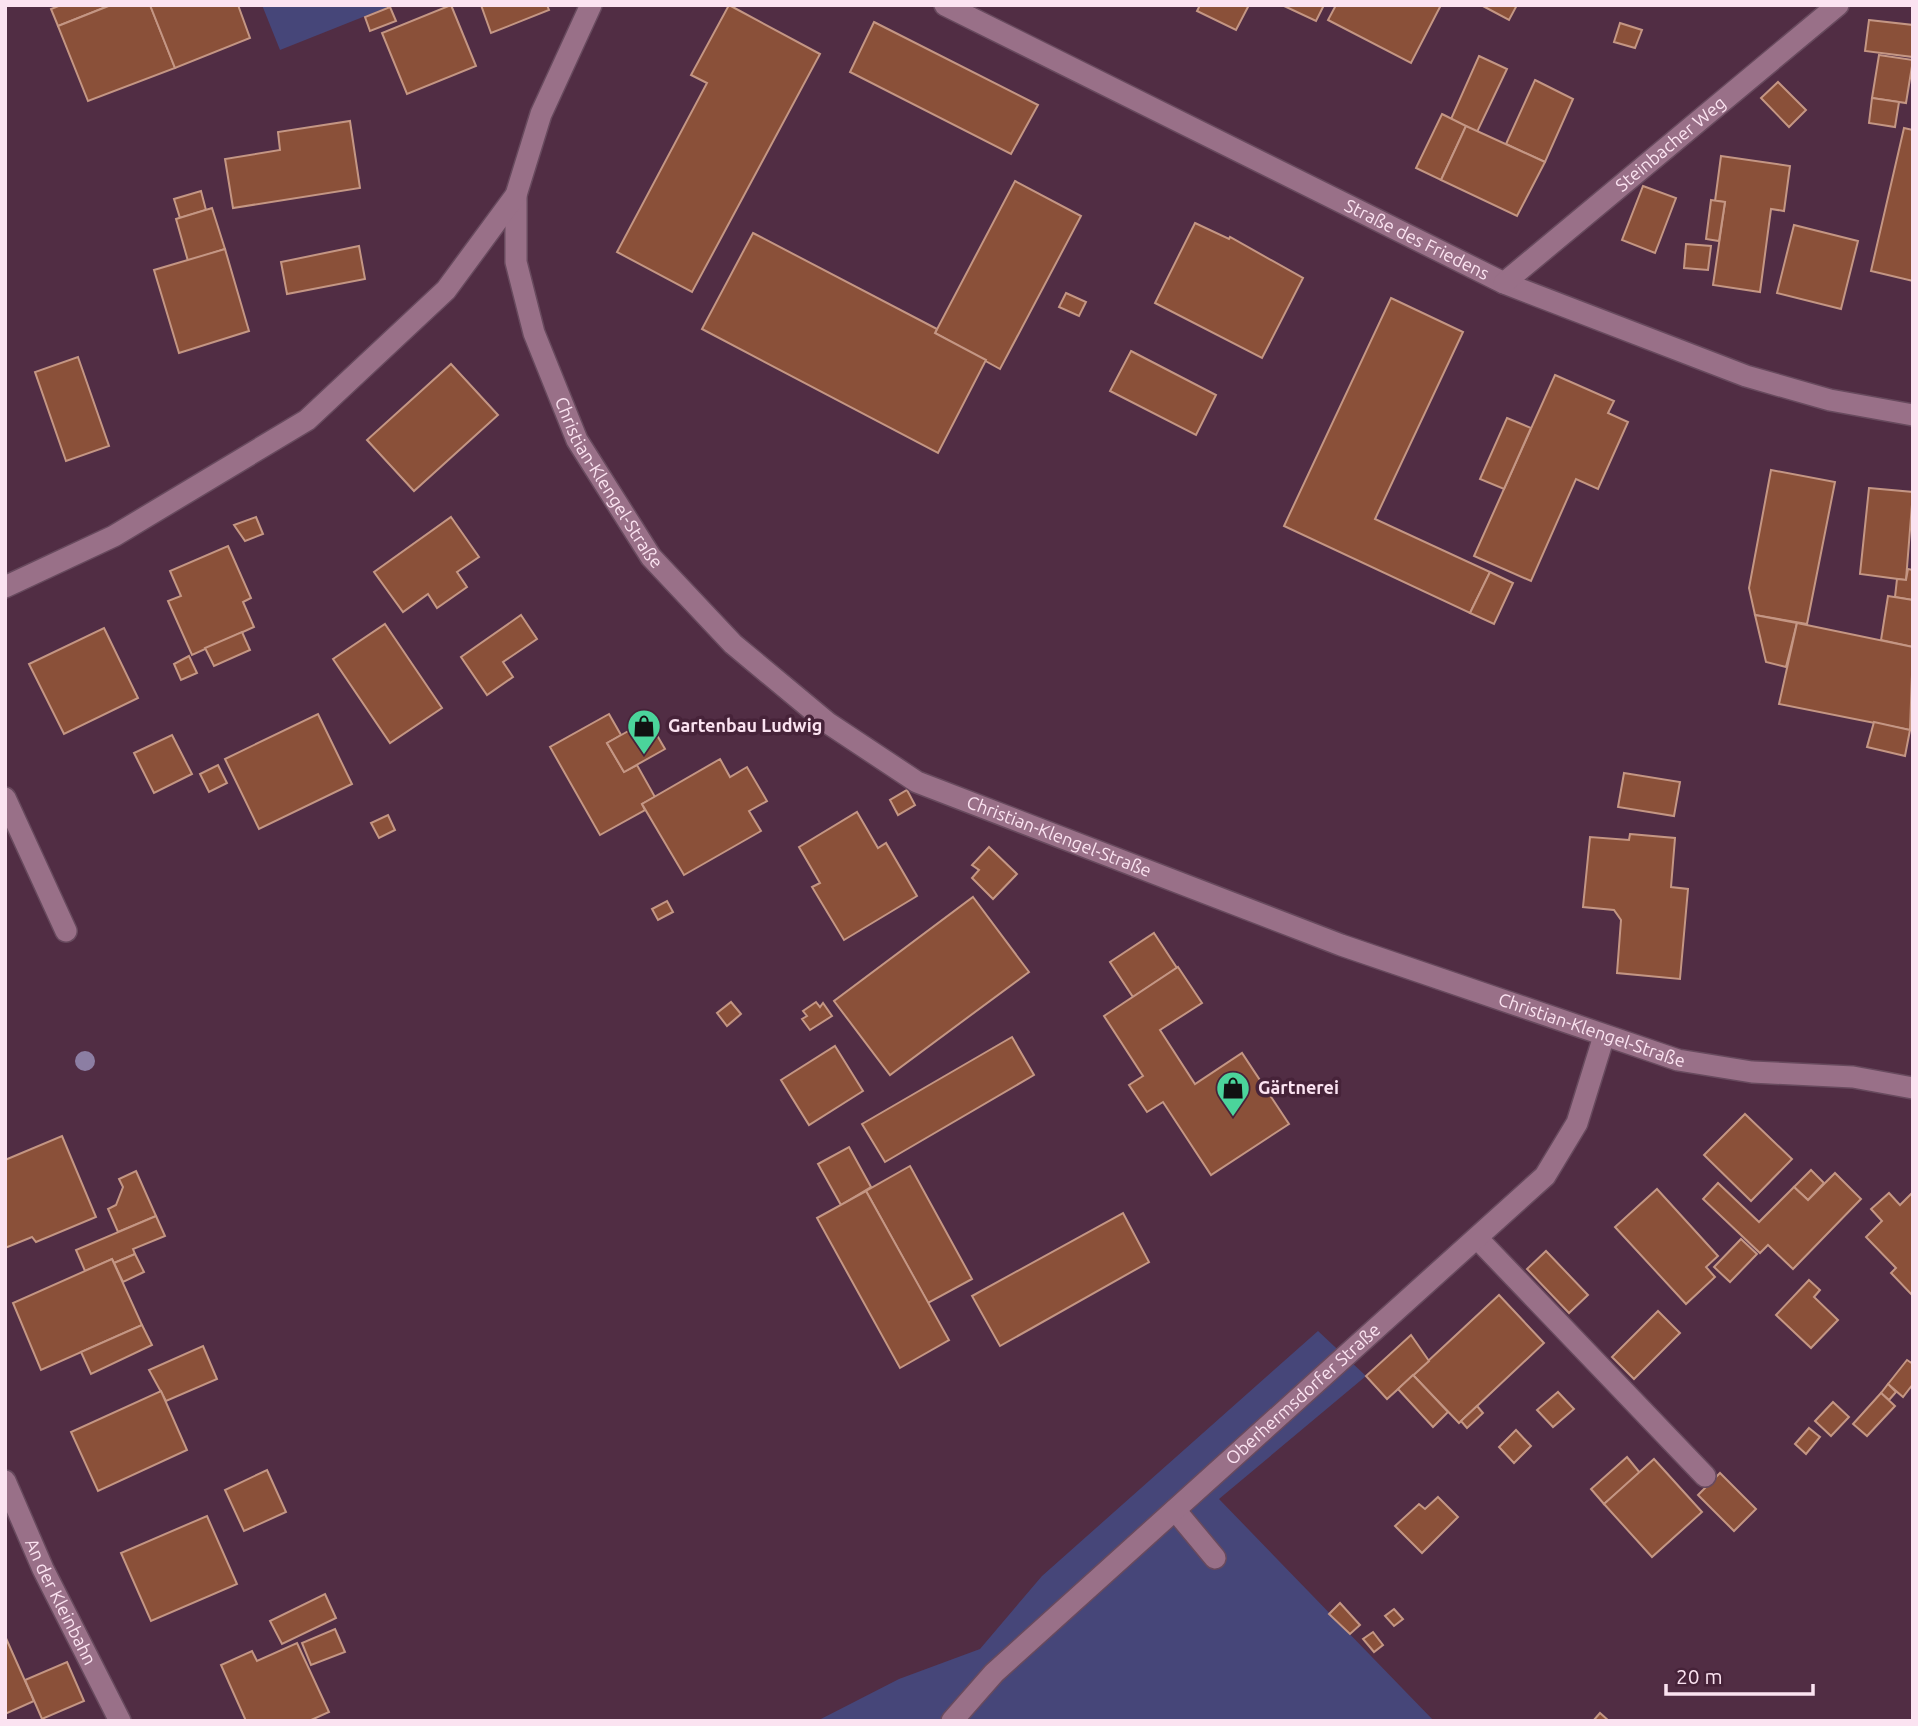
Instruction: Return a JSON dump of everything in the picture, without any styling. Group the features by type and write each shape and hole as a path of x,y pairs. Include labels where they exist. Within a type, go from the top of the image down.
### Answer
{"street":[{"name":"Christian-Klengel-Straße","path":"591,5 541,114 516,195 516,262 531,322 577,440 651,557 733,644 828,723 917,782 1341,945 1604,1036 1678,1060 1744,1071 1853,1077 1913,1088"},
{"name":"Straße des Friedens","path":"945,5 977,12 1504,283 1746,376 1830,400 1913,415"},
{"name":"Steinbacher Weg","path":"1504,283 1832,7"},
{"name":"Christian-Klengel-Straße","path":"5,587 114,536 307,420 446,290 516,195"},
{"path":"5,798 66,931"},
{"name":"Oberhermsdorfer Straße","path":"952,1721 994,1673 1545,1176 1577,1123 1604,1036"},
{"path":"1478,1239 1705,1476"},
{"name":"An der Kleinbahn","path":"5,1481 43,1569 120,1721"},
{"path":"1175,1510 1215,1558"}],"shaded area":[{"path":"262,5 393,5 280,50"},
{"path":"1318,1331 1366,1376 1219,1499 1434,1721 817,1721 899,1679 980,1649 1042,1576"}],"building":[{"path":"61,5 111,5 58,26 51,9"},
{"path":"111,5 150,5 175,68 88,101 58,26"},
{"path":"150,5 238,5 250,38 175,68"},
{"path":"451,5 476,66 407,94 382,33"},
{"path":"481,5 547,5 549,10 491,33"},
{"path":"729,5 820,54 692,292 617,252 707,83 691,75"},
{"path":"1200,5 1249,5 1236,30 1197,11"},
{"path":"1282,5 1324,5 1316,21"},
{"path":"1336,5 1441,5 1411,63 1328,20"},
{"path":"1481,5 1517,5 1509,20"},
{"path":"390,7 396,21 370,31 365,17"},
{"path":"1869,20 1913,25 1913,57 1865,51"},
{"path":"874,22 1038,105 1011,154 850,72"},
{"path":"1620,23 1642,30 1635,48 1614,42"},
{"path":"1879,55 1913,60 1906,103 1872,98"},
{"path":"1479,56 1507,69 1477,132 1451,119"},
{"path":"1535,80 1573,99 1545,162 1506,144"},
{"path":"1778,82 1806,110 1789,127 1761,98"},
{"path":"1872,98 1899,102 1895,127 1869,123"},
{"path":"1442,114 1466,126 1441,180 1416,168"},
{"path":"350,121 360,188 233,208 225,159 280,150 278,132"},
{"path":"1466,126 1545,162 1517,216 1441,180"},
{"path":"1904,128 1913,130 1913,281 1871,271"},
{"path":"1721,156 1790,166 1784,211 1771,209 1760,292 1713,285 1725,202 1715,201"},
{"path":"1015,181 1081,216 1000,369 935,333"},
{"path":"1643,186 1676,198 1655,253 1622,240"},
{"path":"201,191 206,210 180,218 174,199"},
{"path":"1711,200 1725,202 1719,241 1706,239"},
{"path":"212,208 225,249 188,261 176,219"},
{"path":"1195,223 1229,239 1230,237 1303,278 1262,358 1155,303"},
{"path":"1794,225 1858,241 1841,309 1777,293"},
{"path":"753,233 937,329 935,333 986,360 938,453 702,329"},
{"path":"1686,244 1711,246 1708,270 1684,268"},
{"path":"359,246 365,279 287,294 281,262"},
{"path":"225,249 249,331 179,353 154,270"},
{"path":"1066,293 1086,302 1079,316 1059,307"},
{"path":"1391,298 1463,332 1375,519 1490,572 1470,613 1284,526"},
{"path":"1131,351 1216,395 1196,435 1110,391"},
{"path":"78,357 109,446 66,461 35,372"},
{"path":"451,364 498,415 414,491 367,440"},
{"path":"1555,375 1614,401 1608,413 1628,422 1598,489 1576,479 1531,581 1474,556"},
{"path":"1507,418 1531,428 1504,489 1480,479"},
{"path":"1771,470 1835,482 1807,624 1755,615 1749,588"},
{"path":"1869,488 1913,492 1906,580 1860,574"},
{"path":"256,517 263,534 245,541 234,525"},
{"path":"451,517 479,557 457,572 467,587 437,608 428,594 403,612 374,572"},
{"path":"228,546 251,598 243,602 254,627 192,655 168,601 181,596 170,571"},
{"path":"1908,569 1913,570 1913,600 1895,597 1897,579 1906,580"},
{"path":"1490,572 1513,583 1494,624 1470,613"},
{"path":"1888,596 1913,600 1913,647 1881,640"},
{"path":"521,615 537,639 503,662 513,677 487,695 461,657"},
{"path":"1755,615 1797,623 1786,667 1766,662"},
{"path":"1797,623 1913,647 1910,730 1779,704"},
{"path":"385,624 442,708 390,743 333,659"},
{"path":"104,628 138,698 64,734 29,664"},
{"path":"242,632 250,650 214,666 205,648"},
{"path":"189,656 197,673 181,680 174,664"},
{"path":"318,714 352,784 259,829 225,759"},
{"path":"609,714 621,735 607,743 624,772 637,765 655,797 642,804 645,810 600,835 550,747"},
{"path":"648,720 665,749 624,772 607,743"},
{"path":"1874,722 1910,730 1905,756 1867,747"},
{"path":"172,735 192,774 154,793 134,753"},
{"path":"720,759 730,777 747,767 767,801 749,811 761,831 684,875 642,804"},
{"path":"218,765 227,783 209,792 200,774"},
{"path":"1624,773 1680,782 1674,816 1618,807"},
{"path":"907,790 915,805 898,815 890,800"},
{"path":"857,812 878,848 886,843 917,896 844,940 812,887 820,883 799,847"},
{"path":"388,815 395,830 379,838 371,823"},
{"path":"1630,834 1675,838 1671,887 1688,889 1680,979 1617,973 1621,920 1614,910 1583,907 1590,837 1629,840"},
{"path":"989,847 1017,874 993,899 972,878 979,870 972,865"},
{"path":"973,897 1029,972 890,1075 834,1001"},
{"path":"667,901 673,912 658,920 652,909"},
{"path":"1154,933 1177,968 1133,997 1110,962"},
{"path":"1178,967 1202,1003 1160,1030 1195,1084 1242,1053 1289,1124 1211,1175 1163,1102 1147,1112 1129,1085 1143,1076 1104,1016"},
{"path":"731,1002 741,1014 727,1026 717,1013"},
{"path":"816,1002 820,1007 823,1003 832,1016 810,1030 802,1019 807,1016 803,1011"},
{"path":"1012,1037 1034,1075 885,1162 862,1124"},
{"path":"835,1046 863,1091 809,1125 781,1080"},
{"path":"1745,1114 1792,1159 1751,1201 1704,1155"},
{"path":"62,1136 96,1217 36,1242 32,1237 5,1248 5,1160"},
{"path":"849,1147 871,1187 841,1205 818,1164"},
{"path":"910,1166 972,1279 928,1303 866,1191"},
{"path":"1811,1170 1824,1183 1808,1200 1794,1187"},
{"path":"136,1171 156,1216 118,1232 108,1209 116,1205 123,1187 119,1179"},
{"path":"1835,1173 1861,1199 1793,1269 1768,1245 1760,1253 1703,1199 1718,1183 1759,1222 1794,1187 1808,1200"},
{"path":"1657,1189 1718,1256 1706,1267 1715,1277 1686,1304 1615,1227"},
{"path":"866,1191 949,1340 900,1368 817,1218"},
{"path":"1913,1192 1913,1296 1891,1273 1896,1268 1866,1237 1882,1221 1871,1209 1889,1193 1900,1205"},
{"path":"1123,1213 1149,1262 1000,1346 972,1296"},
{"path":"156,1216 165,1236 133,1249 135,1254 114,1263 112,1259 85,1271 76,1250"},
{"path":"1741,1239 1757,1254 1730,1282 1714,1267"},
{"path":"1546,1251 1588,1295 1569,1313 1527,1269"},
{"path":"135,1254 144,1272 123,1282 114,1263"},
{"path":"112,1259 142,1325 41,1370 13,1303"},
{"path":"1809,1280 1820,1290 1814,1297 1838,1320 1811,1348 1776,1315"},
{"path":"1499,1295 1544,1343 1459,1423 1413,1375"},
{"path":"1658,1311 1680,1333 1634,1379 1612,1357"},
{"path":"142,1325 152,1345 91,1374 81,1352"},
{"path":"1411,1335 1429,1361 1387,1399 1366,1376"},
{"path":"203,1346 217,1379 166,1401 149,1370"},
{"path":"1907,1360 1913,1364 1913,1384 1903,1397 1888,1384"},
{"path":"1413,1375 1448,1412 1433,1427 1398,1389"},
{"path":"1888,1384 1896,1392 1889,1400 1881,1393"},
{"path":"161,1391 187,1450 98,1491 71,1432"},
{"path":"1558,1392 1574,1409 1553,1427 1537,1410"},
{"path":"1881,1393 1895,1406 1867,1436 1853,1424"},
{"path":"1833,1402 1849,1417 1831,1436 1815,1421"},
{"path":"1477,1406 1483,1413 1467,1428 1461,1421"},
{"path":"1809,1428 1820,1437 1806,1454 1795,1444"},
{"path":"1516,1430 1531,1446 1514,1463 1499,1447"},
{"path":"1627,1457 1640,1473 1604,1504 1591,1489"},
{"path":"1654,1459 1702,1512 1652,1557 1604,1504"},
{"path":"267,1470 286,1512 244,1531 225,1490"},
{"path":"1720,1473 1756,1509 1734,1531 1698,1495"},
{"path":"1438,1497 1458,1517 1422,1553 1395,1526 1419,1504 1425,1509"},
{"path":"207,1516 237,1584 151,1621 121,1553"},
{"path":"325,1594 336,1618 282,1644 270,1621"},
{"path":"1340,1603 1360,1625 1350,1634 1329,1614"},
{"path":"1394,1609 1403,1619 1394,1626 1385,1616"},
{"path":"335,1629 345,1652 311,1665 302,1643"},
{"path":"1373,1632 1383,1645 1374,1652 1363,1639"},
{"path":"5,1636 34,1701 5,1714"},
{"path":"297,1643 329,1712 309,1721 246,1721 221,1665 252,1651 257,1661"},
{"path":"67,1662 84,1701 42,1719 25,1680"},
{"path":"1600,1713 1609,1721 1593,1721"}],"place":[{"name":"Gartenbau Ludwig","path":"644,756"},
{"name":"Gärtnerei","path":"1233,1118"}]}
